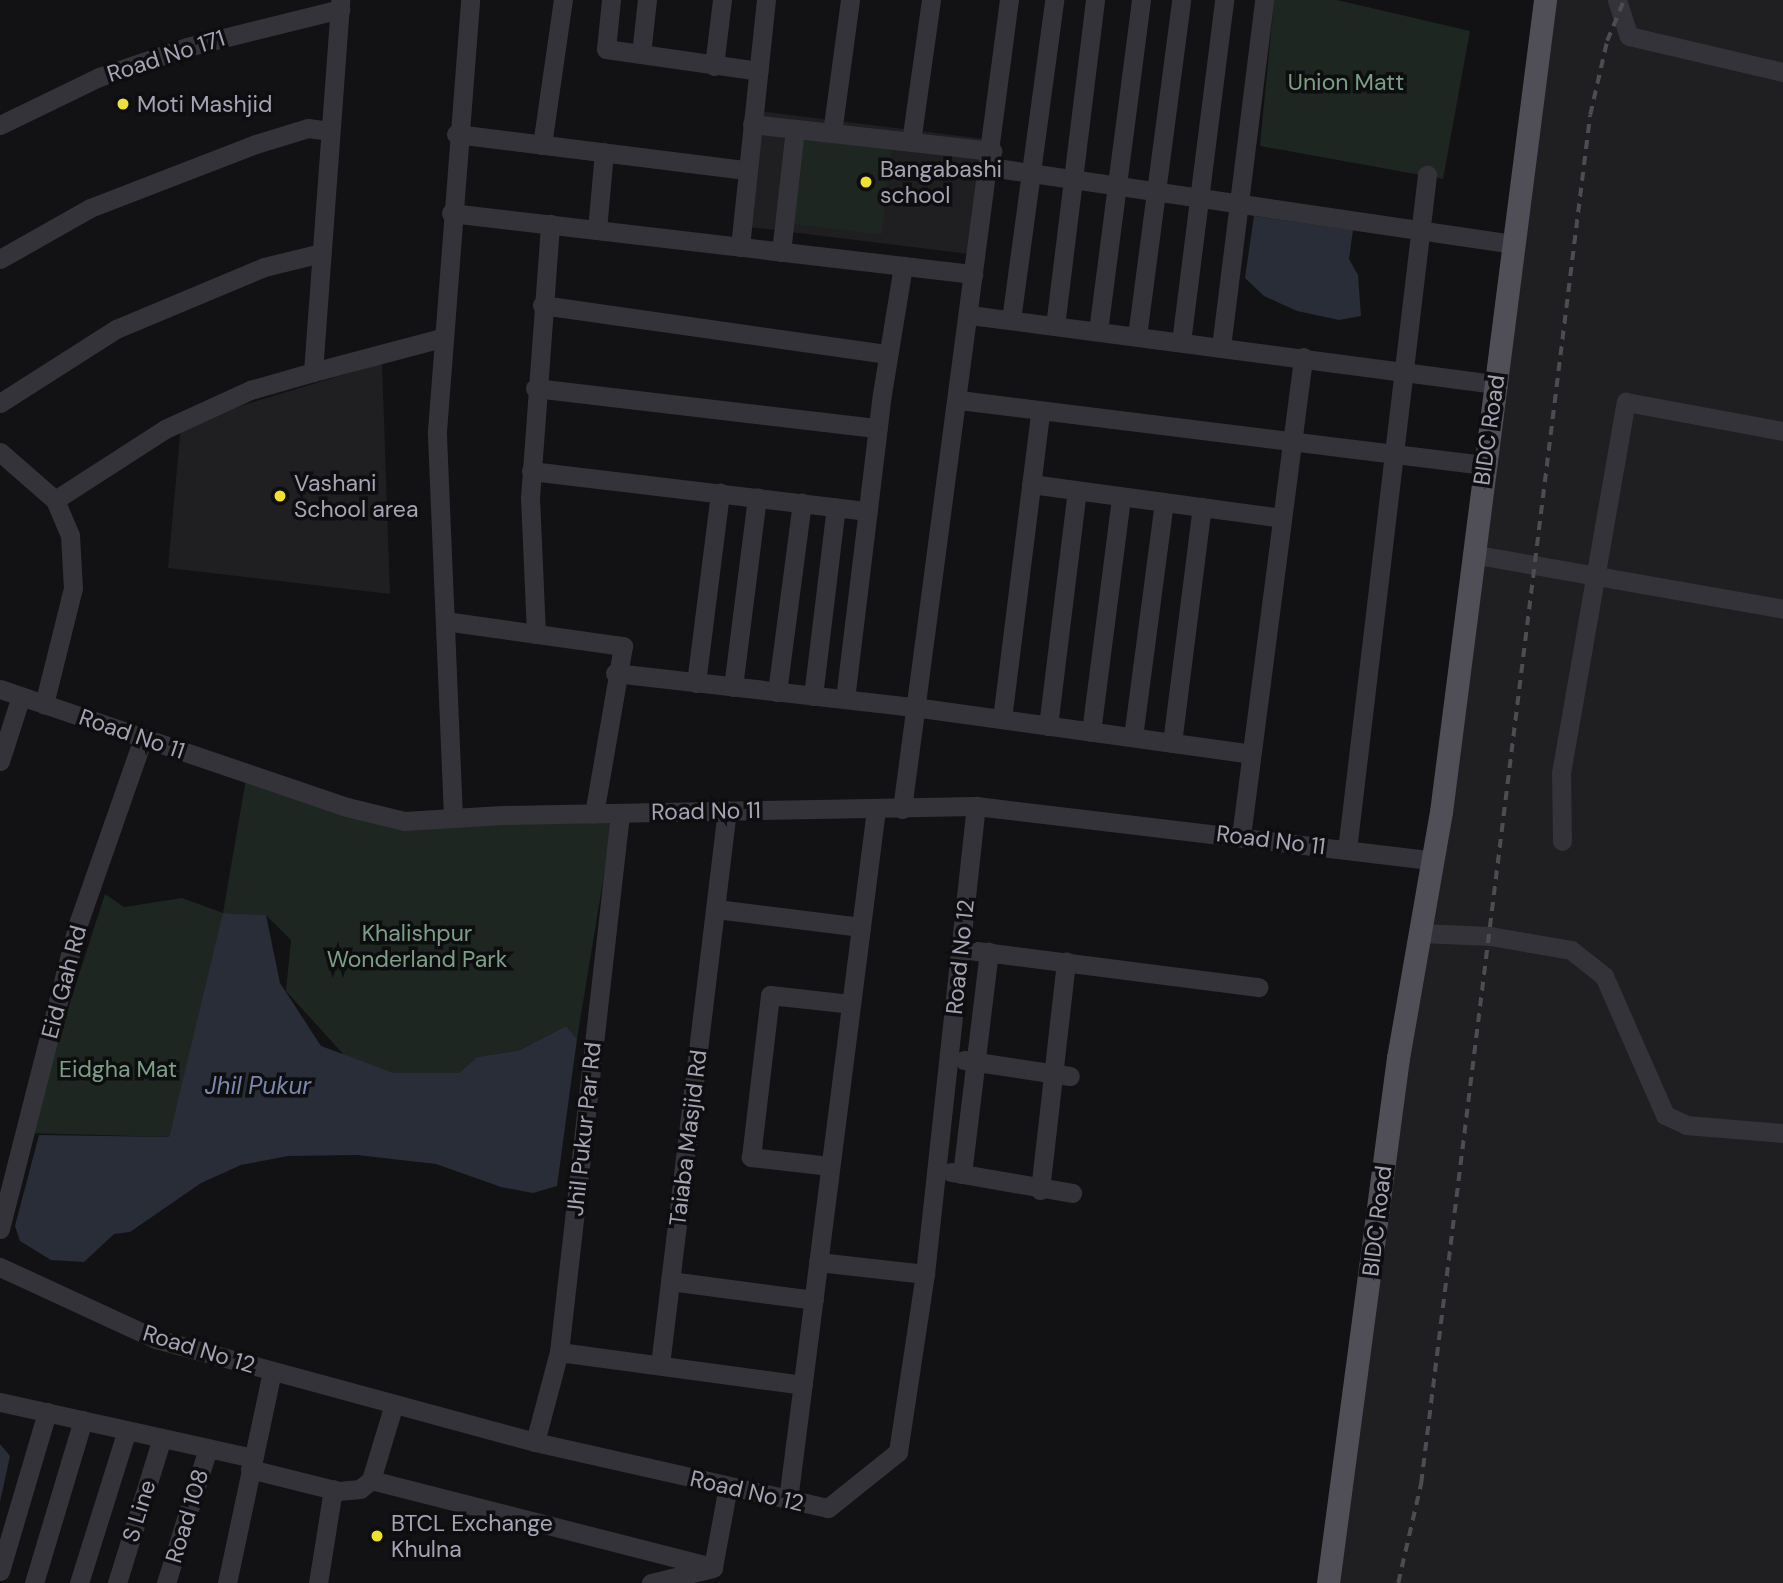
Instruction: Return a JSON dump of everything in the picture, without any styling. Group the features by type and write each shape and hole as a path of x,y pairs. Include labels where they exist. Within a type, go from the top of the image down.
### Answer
{"main road":[{"name":"BIDC Road","path":"1508,242 1532,0"},
{"name":"BIDC Road","path":"1430,860 1430,813 1508,242 1545,0"},
{"name":"BIDC Road","path":"1328,1583 1398,1058 1430,860 1441,812 1472,554 1479,464"}],"street":[{"path":"453,817 437,431 457,134 470,0"},
{"path":"542,145 563,0"},
{"path":"611,0 606,49 758,71"},
{"path":"641,54 647,0"},
{"path":"714,66 722,0"},
{"path":"740,247 766,0"},
{"path":"832,133 850,0"},
{"path":"911,142 931,0"},
{"path":"902,809 914,707 960,400 973,274 991,159 1009,0"},
{"path":"1011,320 1033,173 1054,0"},
{"path":"1055,326 1095,0"},
{"path":"1098,331 1119,186 1141,0"},
{"path":"1138,336 1181,0"},
{"path":"1181,342 1224,0"},
{"path":"1221,347 1242,203 1265,0"},
{"path":"1617,0 1629,36 1783,72"},
{"path":"313,372 340,4"},
{"name":"Road No 171","path":"0,125 99,77 340,4"},
{"path":"751,124 911,142 991,159 1033,173 1508,242"},
{"path":"0,259 90,208 256,144 309,128 329,131"},
{"path":"781,252 795,128"},
{"path":"457,134 746,170"},
{"path":"597,230 604,152"},
{"path":"1347,850 1405,370 1417,229 1427,175"},
{"path":"451,213 973,274"},
{"path":"536,634 531,471 535,388 550,225"},
{"path":"0,404 116,329 264,267 321,253"},
{"path":"845,699 888,354 903,266"},
{"path":"542,304 888,354"},
{"path":"970,315 1490,382"},
{"path":"55,500 165,429 250,390 442,338"},
{"path":"1241,836 1303,357"},
{"path":"535,388 878,429"},
{"path":"960,400 1291,443 1479,464"},
{"path":"1562,841 1561,773 1599,574 1626,402 1783,431"},
{"path":"1002,719 1040,415"},
{"path":"0,453 55,500 70,536 73,588 44,704"},
{"path":"531,471 868,511"},
{"path":"1031,484 1281,517"},
{"path":"1048,726 1077,491"},
{"path":"696,683 720,493"},
{"path":"1091,732 1121,497"},
{"path":"733,687 757,498"},
{"path":"1133,737 1164,502"},
{"path":"777,692 802,503"},
{"path":"813,696 836,507"},
{"path":"1172,743 1202,507"},
{"path":"1472,554 1599,574 1783,609"},
{"path":"445,621 623,646 615,673 594,814"},
{"path":"615,673 914,707 1251,754"},
{"name":"Road No 11","path":"0,689 347,807 404,821 453,817 976,806 1430,860"},
{"path":"0,761 21,696"},
{"name":"Eid Gah Rd","path":"0,1229 78,924 143,738"},
{"name":"Road No 12","path":"0,1267 156,1339 535,1442 828,1508 894,1460 925,1274 976,806"},
{"path":"788,1500 876,808"},
{"name":"Taiaba Masjid Rd","path":"660,1365 727,810"},
{"name":"Jhil Pukur Par Rd","path":"535,1442 559,1352 620,814"},
{"path":"716,909 861,927"},
{"path":"1420,933 1490,936 1571,950 1604,976 1665,1115 1686,1125 1783,1133"},
{"path":"961,948 1259,987"},
{"path":"962,1174 989,952"},
{"path":"1040,1190 1062,1075 1066,961"},
{"path":"830,1167 751,1157 770,995 851,1004"},
{"path":"949,1057 1062,1075"},
{"path":"937,1170 1040,1190 1072,1193"},
{"path":"818,1262 925,1274"},
{"path":"670,1281 814,1300"},
{"path":"559,1352 803,1385"},
{"path":"227,1583 272,1371"},
{"path":"0,1402 208,1448 333,1489 360,1489 371,1480 394,1404"},
{"path":"0,1572 47,1412"},
{"path":"34,1583 83,1420"},
{"path":"79,1583 127,1430"},
{"name":"S Line","path":"117,1583 162,1438"},
{"name":"Road 108","path":"166,1583 208,1448"},
{"path":"371,1480 713,1567"},
{"path":"713,1567 728,1486"},
{"path":"318,1583 333,1489"},
{"path":"651,1583 713,1567"}],"shaded area":[{"path":"1545,0 1783,0 1783,1583 1334,1583"},
{"name":"Bangabashi school","path":"757,111 987,139 973,254 743,226"},
{"name":"Vashani School area","path":"382,363 390,594 168,568 181,424"}],"green space":[{"name":"Union Matt","path":"1274,0 1337,0 1470,31 1443,179 1260,146"},
{"path":"800,133 892,144 881,235 789,223"},
{"name":"Khalishpur Wonderland Park","path":"247,773 404,821 614,814 577,1039 566,1026 520,1050 477,1057 459,1073 394,1073 344,1055 286,991 291,940 266,915 224,913 169,1137 28,1133 105,894 124,907 182,898 223,913"}],"water":[{"path":"1254,216 1353,230 1349,259 1358,275 1361,316 1339,320 1297,311 1264,296 1245,278"},
{"name":"Jhil Pukur","path":"223,913 266,915 280,983 321,1046 394,1073 459,1073 477,1057 520,1050 566,1026 577,1039 557,1186 533,1193 501,1187 436,1164 357,1155 288,1156 241,1165 201,1183 130,1232 114,1234 84,1262 51,1260 20,1241 15,1226 39,1135 169,1137"},
{"path":"0,1444 10,1456 0,1502"}],"railway":[{"path":"1398,1583 1421,1483 1590,115 1607,41 1624,0"}],"place":[{"name":"Moti Mashjid","path":"123,104"},
{"name":"Bangabashi school","path":"866,182"},
{"name":"Vashani School area","path":"280,496"},
{"name":"BTCL Exchange Khulna","path":"377,1536"}],"park label":[{"name":"Eidgha Mat","path":"118,1069"}]}
